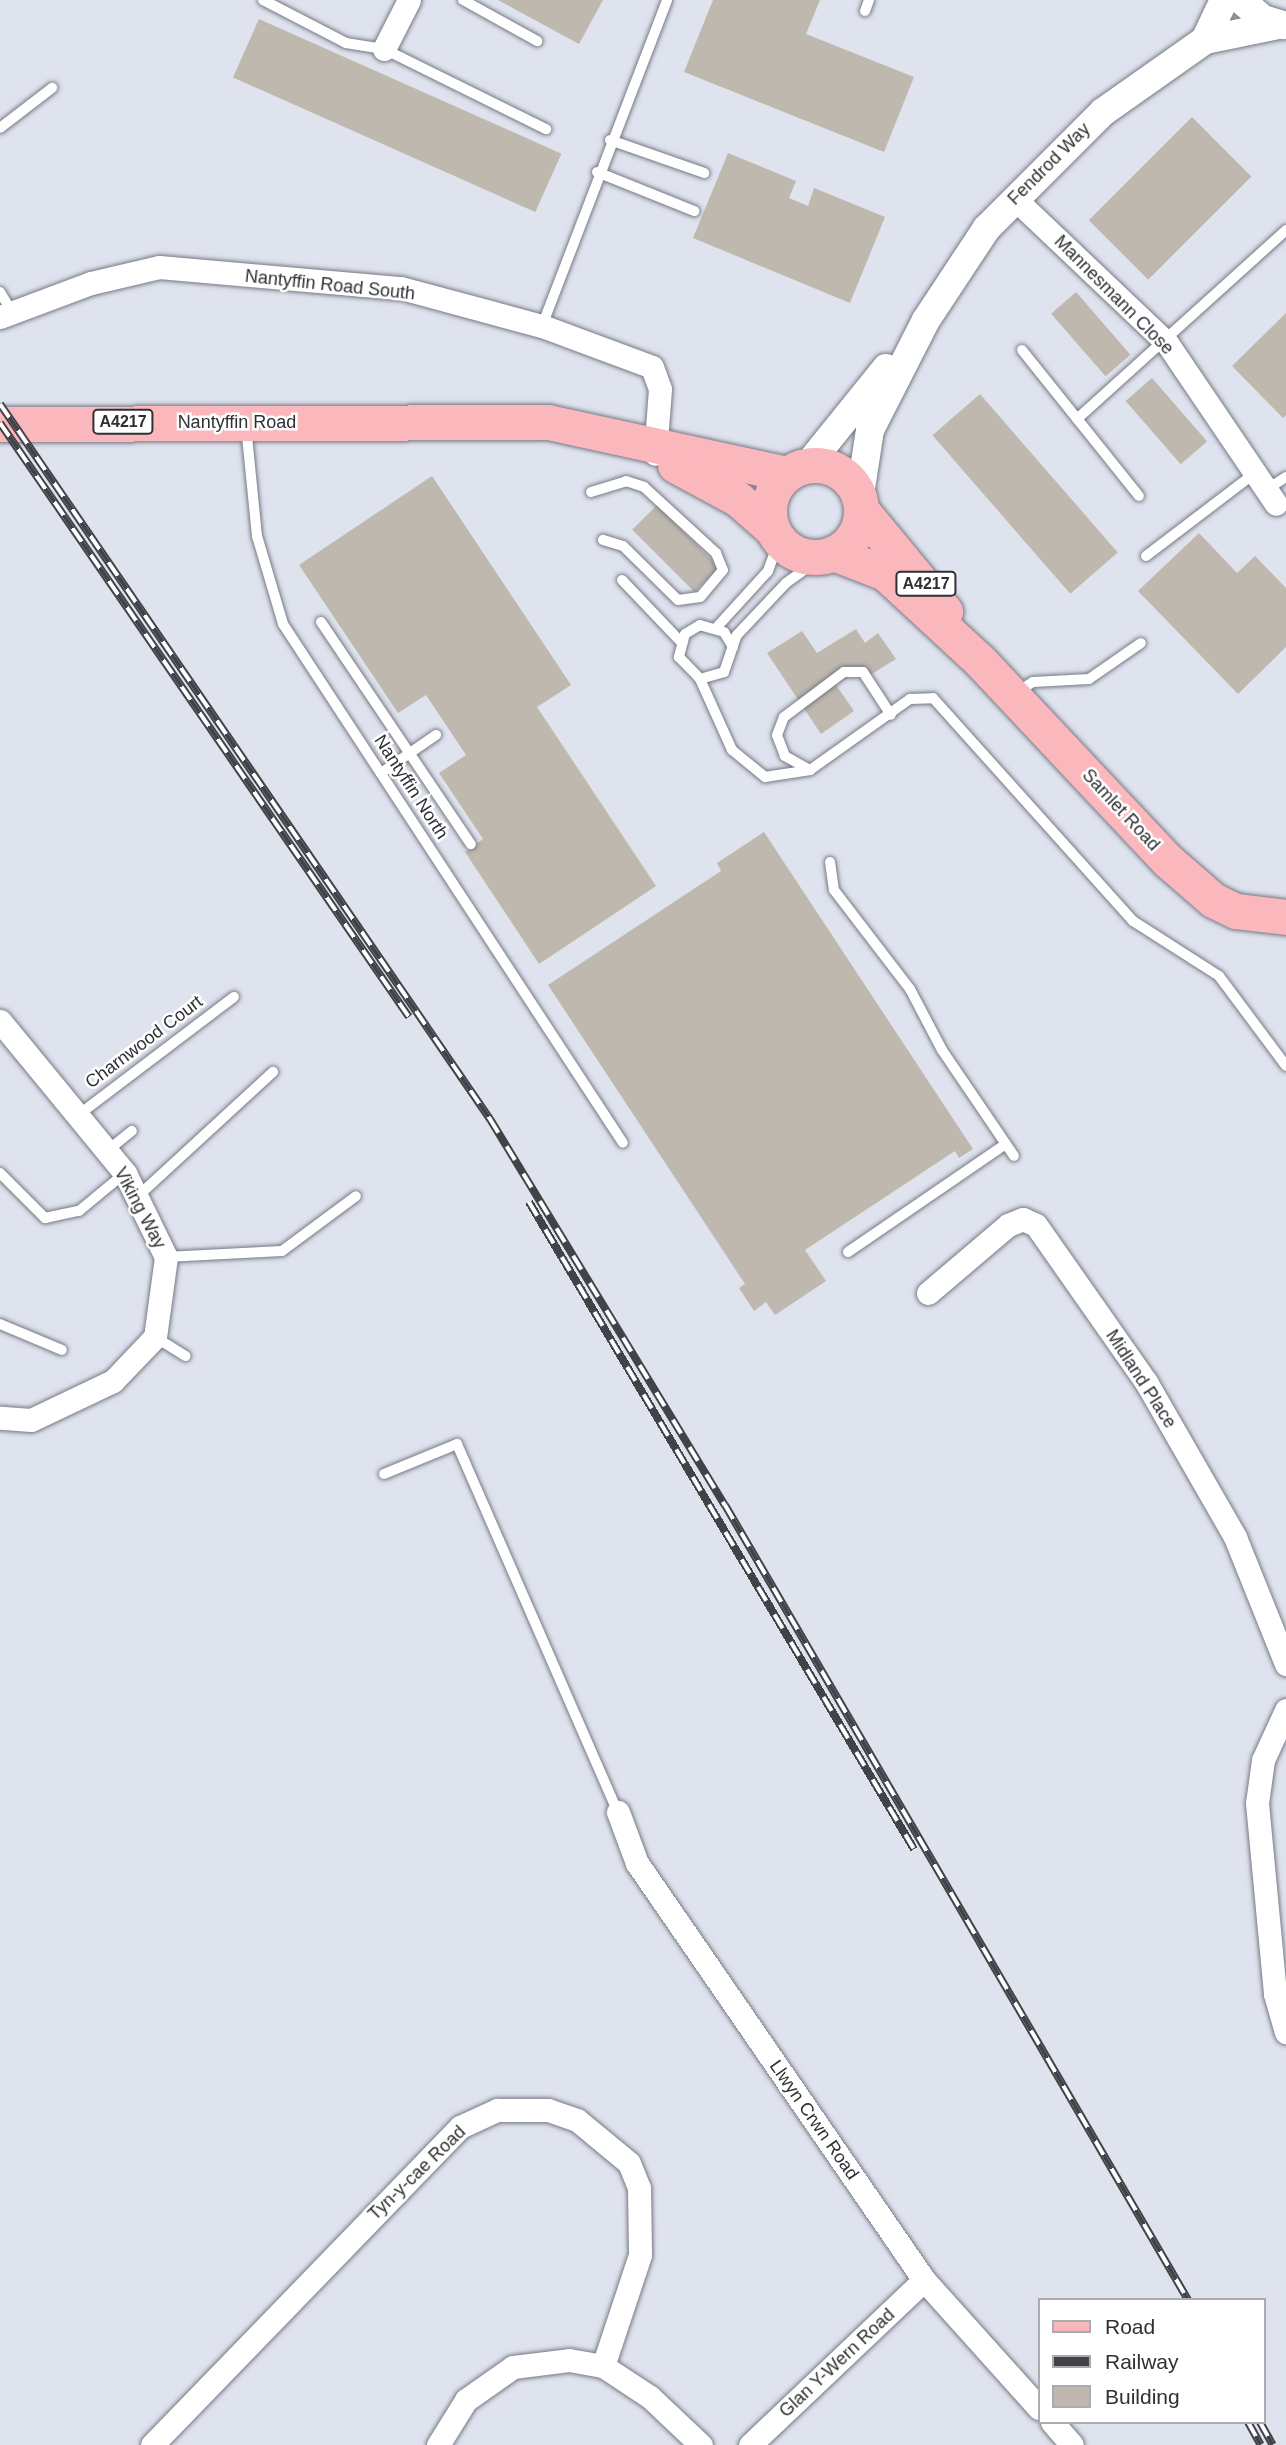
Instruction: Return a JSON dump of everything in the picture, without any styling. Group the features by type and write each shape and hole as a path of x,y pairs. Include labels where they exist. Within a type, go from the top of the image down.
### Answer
{"main road":[{"name":"Nantyffin Road","path":"0,424 245,421 474,423 657,448 727,465 797,470"},
{"name":"Nantyffin Road","path":"657,448 738,499 776,535"},
{"path":"834,469 861,506 853,537 828,555 798,554 776,535 772,493 797,470 834,469"},
{"name":"Samlet Road","path":"861,506 906,556 981,662"},
{"name":"Samlet Road","path":"828,555 885,573 981,662 1213,900 1236,911 1286,918"}],"street":[{"path":"384,49 409,0"},
{"name":"Fendrod Way","path":"1205,40 1224,0"},
{"path":"1241,0 1282,25"},
{"name":"Fendrod Way","path":"797,470 926,320 1014,198 1103,112 1205,40 1282,25"},
{"name":"Mannesmann Close","path":"1014,198 1167,343 1266,489"},
{"name":"Nantyffin Road South","path":"6,315 91,283 159,267 401,288 542,326 652,368 660,389 657,448"},
{"name":"Fendrod Way","path":"861,506 870,430 926,320"},
{"name":"Viking Way","path":"0,1021 125,1173 137,1196 166,1257 155,1338"},
{"name":"Midland Place","path":"928,1293 1008,1225 1023,1219 1037,1226 1167,1418 1234,1537 1286,1664"},
{"path":"0,1418 31,1420 113,1381 155,1338"},
{"path":"1286,1710 1263,1760 1256,1803 1277,1918 1275,1994 1286,2032"},
{"name":"Llwyn Crwn Road","path":"618,1812 637,1863 925,2280 1038,2407"},
{"name":"Tyn-y-cae Road","path":"152,2445 460,2127 496,2110 548,2110 577,2120 629,2163 639,2188 640,2255 603,2366"},
{"name":"Glan Y-Wern Road","path":"750,2445 925,2280"},
{"path":"438,2445 466,2399 513,2367 569,2360 603,2366 650,2396 701,2445"},
{"path":"1054,2424 1072,2445"}],"lane":[{"path":"263,0 346,43 384,49 546,129"},
{"path":"463,0 537,41"},
{"path":"542,326 597,172 667,0"},
{"path":"0,128 52,89"},
{"path":"610,140 704,173"},
{"path":"597,172 694,211"},
{"path":"1077,419 1167,343 1286,230"},
{"path":"0,292 6,315"},
{"path":"1022,350 1139,496"},
{"name":"Nantyffin North","path":"245,421 257,536 275,605 381,773 623,1143"},
{"path":"1146,556 1286,477"},
{"path":"591,492 625,481 652,491 716,553 723,570 700,597 678,600 623,546 603,540"},
{"path":"717,627 768,571 776,535"},
{"path":"700,678 724,671 733,647 786,583 828,555"},
{"path":"622,580 680,641 681,664 700,678 712,715 744,764 765,777 810,770 920,694 933,698 1133,921 1219,976 1286,1066"},
{"path":"321,622 471,844"},
{"path":"680,641 700,625 717,627 733,647"},
{"path":"1012,696 1033,682 1089,679 1141,643"},
{"path":"810,770 785,757 777,735 784,717 844,672 863,673 891,715"},
{"path":"381,773 436,735"},
{"path":"830,862 834,890 910,989 942,1051 1014,1156"},
{"name":"Charnwood Court","path":"77,1116 233,997"},
{"path":"137,1196 272,1072"},
{"path":"107,1152 132,1131"},
{"path":"848,1252 1006,1144"},
{"path":"0,1173 45,1218 79,1211 125,1173"},
{"path":"166,1257 282,1251 356,1196"},
{"path":"0,1324 62,1350"},
{"path":"155,1338 186,1356"},
{"path":"384,1474 457,1444 618,1812"}],"building":[{"path":"498,0 603,0 579,44"},
{"path":"713,0 820,0 806,34 914,77 884,152 684,72"},
{"path":"259,19 561,154 535,212 233,77"},
{"path":"1192,117 1251,176 1148,280 1089,220"},
{"path":"728,153 796,181 789,198 808,206 814,188 885,217 850,303 693,238"},
{"path":"1076,292 1130,355 1106,376 1051,314"},
{"path":"1286,313 1286,415 1283,418 1232,366"},
{"path":"1152,378 1207,441 1181,464 1126,401"},
{"path":"980,394 1118,552 1070,594 932,435"},
{"path":"432,476 571,685 537,707 656,886 539,964 465,852 483,839 439,773 466,755 426,695 398,713 299,565"},
{"path":"657,505 719,567 694,592 632,530"},
{"path":"1199,533 1237,573 1255,556 1286,588 1286,647 1238,694 1138,591"},
{"path":"856,629 865,643 878,633 896,659 862,680 858,671 836,685 854,711 821,734 767,653 802,631 817,653"},
{"path":"764,832 973,1149 959,1158 955,1151 805,1250 826,1281 775,1315 766,1302 754,1311 739,1288 745,1284 548,985 721,871 717,863"}],"railway":[{"path":"0,404 490,1119 725,1505 1187,2298"},
{"path":"0,423 409,1017"},
{"path":"529,1202 914,1849"},
{"path":"1249,2424 1261,2445"},
{"path":"1261,2424 1273,2445"}]}
